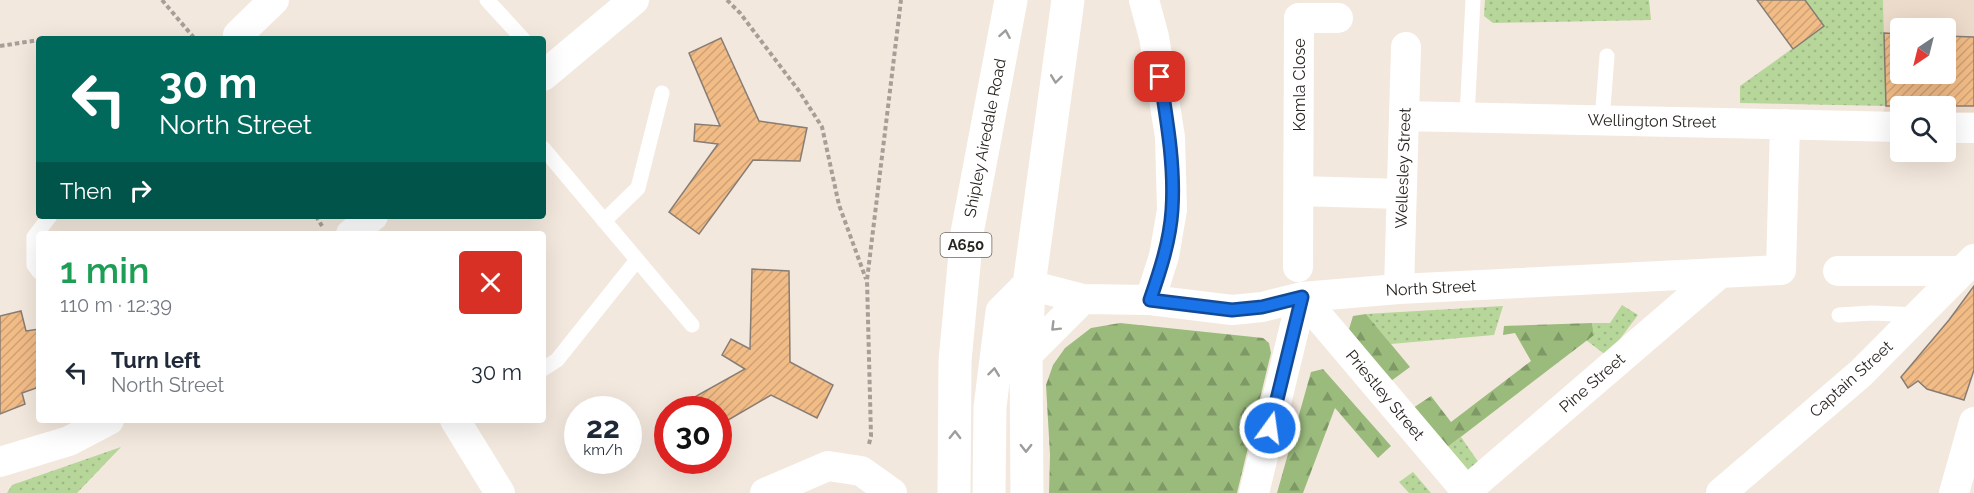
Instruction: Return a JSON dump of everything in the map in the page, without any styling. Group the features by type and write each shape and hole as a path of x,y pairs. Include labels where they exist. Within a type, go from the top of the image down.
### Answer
{"main road":[{"name":"Shipley Airedale Road","path":"954,493 955,361 967,233 1011,0"},
{"path":"1027,493 1026,356 1029,285 1068,0"},
{"path":"989,493 990,406 1002,312 1029,285"}],"street":[{"path":"238,35 274,0"},
{"path":"546,69 634,0"},
{"path":"1144,0 1154,38 1170,137 1172,210 1164,256 1150,300"},
{"name":"Komla Close","path":"1298,267 1299,18 1338,18"},
{"name":"Wellesley Street","path":"1399,289 1406,47"},
{"name":"Wellington Street","path":"1404,116 1890,127"},
{"name":"North Street","path":"1029,285 1083,299 1150,300 1232,310 1262,307 1302,297 1399,289 1781,270 1785,124"},
{"path":"1956,128 1974,128"},
{"path":"1299,191 1401,194"},
{"path":"355,231 369,219"},
{"path":"1838,271 1968,265"},
{"name":"Captain Street","path":"1721,493 1861,374 1968,265"},
{"name":"Pine Street","path":"1466,492 1720,273"},
{"path":"1254,493 1302,297"},
{"name":"Priestley Street","path":"1302,297 1466,492"},
{"path":"1026,356 1083,299"},
{"path":"1954,493 1974,422"},
{"path":"0,462 69,441 104,423"},
{"path":"460,423 500,493"},
{"path":"765,493 828,466 861,471 891,492"}],"lane":[{"path":"487,0 520,36"},
{"path":"1467,117 1473,0"},
{"path":"1602,120 1607,56"},
{"path":"604,221 638,188 662,93"},
{"path":"546,152 692,325"},
{"path":"39,231 48,219"},
{"path":"36,234 34,237 34,265 36,268"},
{"path":"546,367 557,360 637,260"},
{"path":"1839,315 1872,313 1919,315"}],"path":[{"path":"162,0 192,36"},
{"path":"727,0 740,13 799,91 822,127 839,205 867,280"},
{"path":"861,471 871,436 867,280 901,0"},
{"path":"0,46 36,40"}],"shaded area":[{"path":"1883,0 1974,0 1974,112 1956,112 1956,96 1890,96 1890,112 1883,112 1886,105"}],"green space":[{"path":"1485,0 1649,0 1651,20 1493,23 1484,16"},
{"path":"1805,0 1883,0 1886,106 1740,103 1740,86 1824,26"},
{"path":"1622,305 1638,315 1607,356 1586,340 1594,334 1592,323 1610,323"},
{"path":"1503,306 1494,335 1391,344 1366,314"},
{"path":"1366,314 1410,367 1391,381 1349,329 1353,316"},
{"path":"1120,323 1263,338 1269,343 1271,353 1237,493 1049,493 1050,455 1046,385 1053,365 1065,348 1091,328"},
{"path":"1592,323 1594,335 1445,449 1413,408 1431,396 1451,422 1531,361 1515,333 1503,335 1504,326"},
{"path":"1323,369 1391,446 1378,458 1335,408 1303,493 1277,493 1311,372"},
{"path":"1461,437 1479,463 1465,476 1445,449"},
{"path":"121,447 77,493 7,493 12,485"},
{"path":"1413,472 1431,493 1409,493 1399,482"}],"building":[{"path":"1757,0 1805,0 1824,26 1793,49"},
{"path":"1884,33 1890,33 1890,84 1956,84 1956,36 1974,37 1974,106 1956,106 1956,96 1890,96 1890,106 1886,106"},
{"path":"721,38 759,121 807,128 800,161 753,160 699,234 669,212 718,144 694,141 695,124 720,126 689,53"},
{"path":"752,269 789,271 790,362 833,385 817,418 771,395 732,418 732,396 696,396 745,369 722,355 731,339 750,349"},
{"path":"1974,286 1974,370 1964,400 1927,389 1918,381 1908,388 1901,377"},
{"path":"21,311 26,331 36,329 36,388 22,393 25,404 0,414 0,316"}],"route":[{"path":"1160,77 1170,137 1172,210 1164,256 1150,300 1232,310 1262,307 1302,297 1270,428"}]}
